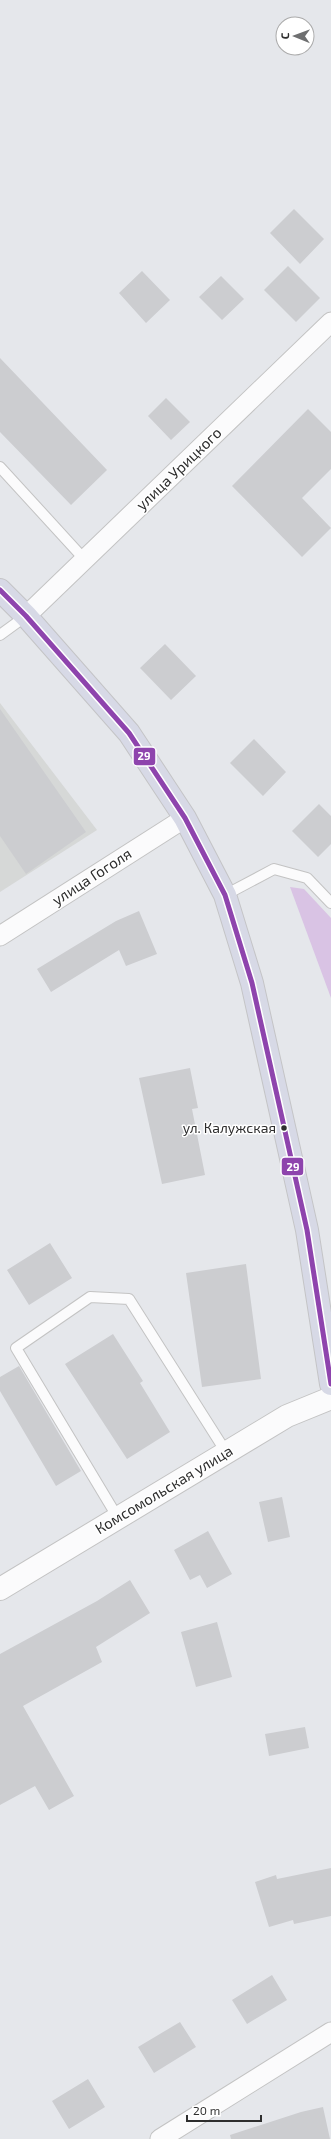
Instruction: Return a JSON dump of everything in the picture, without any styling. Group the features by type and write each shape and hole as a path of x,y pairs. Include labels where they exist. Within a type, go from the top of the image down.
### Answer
{"main road":[{"path":"0,590 26,616 129,733 185,818 224,895 252,982 307,1230 331,1384"},
{"path":"307,1230 331,1275"}],"street":[{"name":"улица Урицкого","path":"26,616 331,322"},
{"name":"улица Гоголя","path":"0,936 185,818"},
{"name":"Комсомольская улица","path":"0,1589 287,1416 331,1398"},
{"path":"160,2139 331,2032"}],"lane":[{"path":"0,467 85,560"},
{"path":"0,635 26,616"},
{"path":"224,895 274,869 307,878 331,903"},
{"path":"118,1518 16,1348 90,1297 129,1299 226,1452"}],"shaded area":[{"path":"0,703 97,830 0,892"},
{"path":"290,887 304,889 331,918 331,998"}],"building":[{"path":"294,209 324,239 300,264 270,233"},
{"path":"288,266 320,298 296,322 264,290"},
{"path":"142,271 170,300 146,323 119,293"},
{"path":"221,276 244,299 222,320 199,297"},
{"path":"0,358 107,470 71,505 0,432"},
{"path":"166,398 190,422 171,440 148,416"},
{"path":"308,409 331,432 331,469 302,498 331,528 302,557 232,486"},
{"path":"165,644 196,676 171,700 140,668"},
{"path":"0,709 86,832 26,874 0,836"},
{"path":"254,739 286,772 263,796 230,763"},
{"path":"319,804 331,816 331,844 318,857 292,831"},
{"path":"139,911 157,954 126,966 119,950 51,992 37,969 116,921"},
{"path":"190,1068 198,1108 192,1109 205,1175 162,1184 139,1078"},
{"path":"50,1243 72,1278 29,1305 7,1270"},
{"path":"246,1264 261,1379 202,1387 186,1273"},
{"path":"113,1334 143,1381 140,1383 170,1432 127,1459 65,1364"},
{"path":"19,1366 81,1471 56,1486 0,1391 0,1377"},
{"path":"282,1497 290,1537 268,1542 259,1502"},
{"path":"208,1531 232,1574 207,1588 200,1575 190,1580 174,1550"},
{"path":"130,1580 150,1613 96,1647 102,1662 23,1706 74,1796 49,1810 35,1786 0,1805 0,1654 97,1601"},
{"path":"217,1622 232,1677 196,1687 181,1632"},
{"path":"305,1727 309,1748 269,1756 265,1734"},
{"path":"331,1868 331,1916 294,1924 293,1920 269,1927 255,1882 276,1875 277,1879"},
{"path":"272,1975 287,2000 247,2024 232,2000"},
{"path":"180,2022 196,2047 154,2073 138,2047"},
{"path":"88,2079 105,2107 69,2129 52,2101"},
{"path":"323,2107 330,2139 231,2139 230,2135 301,2112"}],"transit line":[{"name":"29","path":"0,590 26,616 129,733 185,818 225,895 252,983 307,1230 331,1384"}],"place":[{"name":"ул. Калужская","path":"284,1128"}]}
